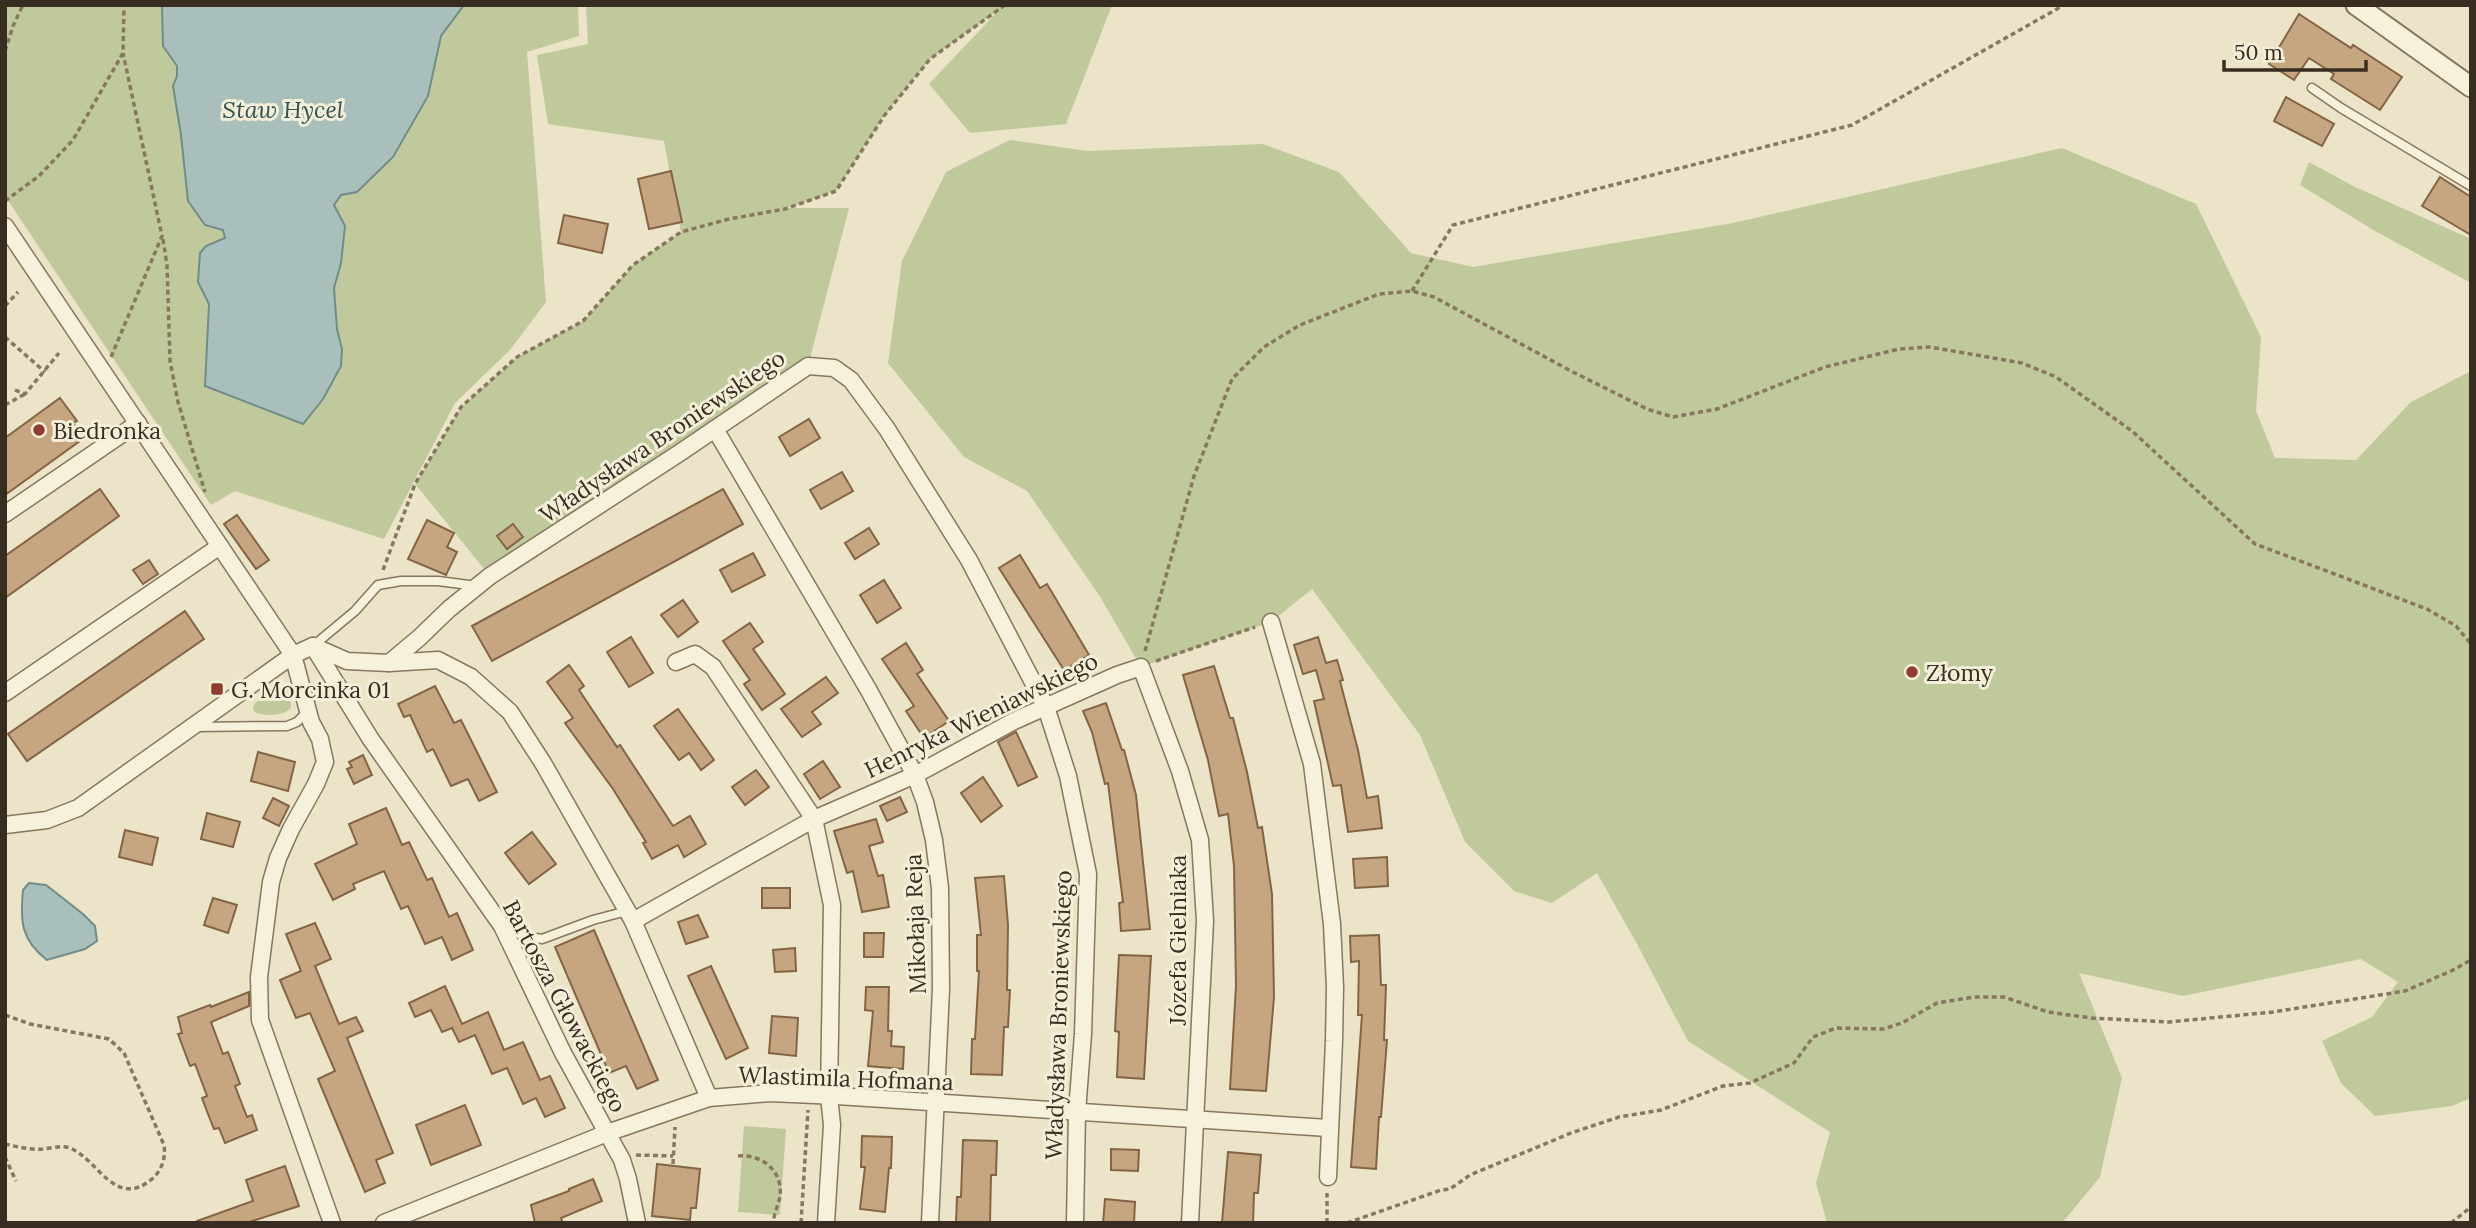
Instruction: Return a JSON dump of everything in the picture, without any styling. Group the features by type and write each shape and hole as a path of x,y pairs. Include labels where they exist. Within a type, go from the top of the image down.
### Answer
{"street":[{"path":"2356,5 2471,87"},
{"path":"5,226 293,655 325,762 278,858 271,882 259,977 260,1020 332,1223"},
{"name":"Władysława Broniewskiego","path":"388,663 477,586 808,366 834,368 851,380 887,429 968,560 1046,707 1068,776 1088,874 1083,1034 1077,1112 1075,1223"},
{"path":"5,514 138,423"},
{"name":"Mikołaja Reja","path":"715,429 861,677 915,775 934,839 940,888 941,989 930,1223"},
{"path":"5,694 220,546"},
{"path":"1271,622 1312,764 1332,924 1335,987 1328,1177"},
{"path":"5,825 47,820 78,808 293,655 313,646 346,661 388,663 438,660 471,677 510,712 544,763 630,916 709,1098"},
{"name":"Bartosza Głowackiego","path":"313,646 370,738 502,926 563,1053 622,1160 637,1223"},
{"path":"676,662 695,654 713,667 814,819 832,905 829,1096 832,1125 826,1223"},
{"name":"Henryka Wieniawskiego","path":"630,916 814,819 915,775 1014,721 1141,667"},
{"name":"Józefa Gielniaka","path":"1141,667 1180,771 1200,840 1205,921 1190,1223"},
{"name":"Wlastimila Hofmana","path":"384,1223 610,1140 709,1098 770,1093 1328,1128"}],"lane":[{"path":"2312,88 2471,186"},
{"path":"313,646 355,611 378,585 426,581 477,586"},
{"path":"192,727 288,726 297,722 309,710"},
{"path":"502,926 524,936 542,939 593,920 630,916"}],"path":[{"path":"5,51 23,5"},
{"path":"124,5 123,53 167,265 170,361 177,402 206,498"},
{"path":"378,585 415,484 461,407 517,357 583,321 633,265 681,232 729,219 785,209 836,191 884,116 930,59 1005,5"},
{"path":"1412,291 1453,225 1852,125 2064,5"},
{"path":"5,201 39,176 73,140 123,53"},
{"path":"109,358 162,236"},
{"path":"1141,667 1194,476 1232,379 1264,347 1300,325 1379,294 1412,291 1434,296 1571,371 1647,409 1673,417 1717,410 1825,367 1899,349 1930,347 2022,363 2056,377 2132,431 2255,544 2427,609 2456,626 2471,644"},
{"path":"5,306 18,292"},
{"path":"5,337 45,372"},
{"path":"5,405 25,394 59,354"},
{"path":"15,390 25,394"},
{"path":"1141,667 1271,622"},
{"path":"1347,1223 1450,1189 1470,1175 1571,1133 1619,1117 1661,1110 1723,1086 1750,1083 1794,1063 1813,1037 1824,1032 1836,1028 1883,1030 1902,1023 1937,1003 1974,997 2004,996 2048,1012 2091,1018 2182,1020 2273,1012 2405,991 2471,960"},
{"path":"5,1015 30,1024 110,1040 118,1045 124,1053 164,1145 166,1156 161,1168 148,1182 127,1188 109,1182 86,1158 67,1147 41,1149 5,1144"},
{"path":"801,1223 808,1111 805,1095"},
{"path":"673,1164 674,1121"},
{"path":"610,1140 627,1155 673,1156"},
{"path":"738,1156 756,1157 774,1171 780,1187 774,1223"},
{"path":"5,1157 16,1181"},
{"path":"1327,1223 1328,1177"},
{"path":"2451,1223 2471,1207"}],"green space":[{"path":"5,5 578,5 579,36 527,52 546,302 510,350 455,403 384,539 235,491 211,505 5,196"},
{"path":"586,5 1112,5 1066,124 970,133 929,84 999,10 930,59 884,116 836,191 788,208 849,208 808,366 490,576 415,484 461,407 517,357 583,321 633,265 681,232 664,141 548,124 537,55 588,44"},
{"path":"1010,140 1087,151 1263,144 1339,172 1411,253 1473,267 1733,223 2062,148 2196,204 2261,337 2256,411 2275,458 2356,460 2411,402 2471,371 2471,1098 2452,1106 2375,1116 2341,1083 2322,1041 2372,1017 2398,982 2361,959 2183,996 2079,973 2122,1078 2100,1177 2062,1223 1827,1223 1816,1183 1830,1132 1688,1041 1597,873 1552,903 1514,891 1465,842 1420,735 1312,589 1271,622 1141,667 1099,595 1027,491 964,457 888,363 902,261 946,172"},
{"path":"2309,162 2353,186 2471,239 2471,283 2375,231 2300,185"},
{"path":"279,686 290,692 291,708 273,715 254,712 255,703"},
{"path":"744,1126 786,1129 780,1215 738,1212"}],"water":[{"name":"Staw Hycel","path":"162,5 464,5 441,36 428,96 393,157 357,192 341,195 334,205 345,226 341,263 334,288 337,329 342,349 341,366 323,399 303,424 205,386 209,304 198,282 200,253 206,246 225,238 223,230 205,225 188,201 173,86 177,66 163,46"},
{"path":"29,883 46,885 83,914 95,926 97,941 85,949 47,960 38,953 27,937 22,920 23,890"}],"building":[{"path":"2299,14 2402,77 2380,110 2331,79 2334,74 2309,58 2294,80 2269,64"},
{"path":"2286,97 2334,124 2322,146 2274,121"},
{"path":"671,171 682,222 649,229 638,179"},
{"path":"2440,177 2471,197 2471,235 2422,206"},
{"path":"564,215 608,224 602,253 558,243"},
{"path":"60,398 77,421 73,423 84,438 5,495 5,438"},
{"path":"809,419 820,438 790,456 779,437"},
{"path":"842,472 853,491 821,509 810,490"},
{"path":"100,489 119,516 5,598 5,556"},
{"path":"723,489 743,524 492,661 472,626"},
{"path":"237,515 269,560 256,569 224,524"},
{"path":"427,520 454,533 447,547 457,552 446,575 408,559"},
{"path":"513,524 523,537 507,549 497,536"},
{"path":"869,528 879,544 855,559 845,543"},
{"path":"753,553 765,575 732,592 720,570"},
{"path":"1020,555 1040,588 1047,584 1089,655 1064,670 999,568"},
{"path":"149,560 158,574 143,584 133,570"},
{"path":"884,580 901,608 877,623 860,595"},
{"path":"683,600 698,622 678,637 661,615"},
{"path":"185,611 204,639 27,761 8,734"},
{"path":"750,623 763,642 753,649 785,694 762,710 744,684 750,680 723,641"},
{"path":"631,637 653,673 629,687 607,652"},
{"path":"1318,637 1326,663 1337,660 1367,798 1378,796 1382,828 1348,832 1341,785 1333,786 1314,701 1324,699 1316,670 1303,674 1294,645"},
{"path":"906,643 923,670 917,674 949,721 924,738 906,711 914,706 882,659"},
{"path":"569,665 584,686 579,690 617,747 620,745 673,826 690,816 706,844 684,857 678,845 652,859 643,843 646,842 613,789 565,723 573,718 547,682"},
{"path":"1214,666 1230,718 1233,718 1258,828 1262,827 1272,894 1274,997 1266,1091 1230,1089 1236,986 1234,866 1228,814 1219,816 1208,760 1183,675"},
{"path":"826,677 838,693 812,712 821,724 802,737 781,709"},
{"path":"435,686 454,723 461,720 497,792 479,801 468,779 451,786 433,749 427,752 410,715 404,717 398,704"},
{"path":"1106,703 1124,750 1136,795 1150,929 1121,931 1119,903 1123,902 1108,783 1105,784 1092,732 1083,711"},
{"path":"678,709 714,760 701,770 689,753 679,760 654,726"},
{"path":"1016,732 1037,777 1018,786 998,742"},
{"path":"258,752 295,762 288,791 251,781"},
{"path":"363,755 372,775 354,784 347,769 352,767 349,762"},
{"path":"823,761 840,787 820,799 804,774"},
{"path":"756,770 769,787 745,805 732,787"},
{"path":"983,777 1002,806 981,822 961,793"},
{"path":"900,797 907,812 887,821 880,806"},
{"path":"273,798 289,806 279,826 263,818"},
{"path":"386,808 402,845 409,842 427,880 432,878 449,917 457,913 473,950 452,960 442,937 425,944 408,906 401,909 384,871 353,884 355,889 333,900 315,864 357,844 349,824"},
{"path":"207,813 240,822 233,847 201,839"},
{"path":"876,819 883,842 869,846 878,876 883,875 889,907 862,912 853,871 847,873 834,831"},
{"path":"125,830 158,838 152,865 119,857"},
{"path":"532,832 556,864 529,884 505,853"},
{"path":"1387,857 1388,886 1355,888 1353,859"},
{"path":"1004,876 1008,925 1007,990 1010,990 1008,1027 1004,1027 1002,1075 971,1074 979,971 977,935 981,935 975,878"},
{"path":"762,888 790,888 790,908 762,908"},
{"path":"213,898 237,905 228,933 204,925"},
{"path":"698,915 708,937 686,944 678,922"},
{"path":"315,923 331,959 315,966 339,1024 356,1017 363,1031 347,1038 393,1153 376,1160 385,1183 365,1192 318,1079 335,1071 310,1013 296,1018 280,980 301,971 286,934"},
{"path":"594,930 658,1080 637,1089 626,1066 609,1073 555,947"},
{"path":"864,933 884,933 883,957 864,957"},
{"path":"1379,935 1381,985 1386,985 1384,1040 1387,1040 1376,1169 1351,1167 1362,1015 1358,1015 1359,961 1351,962 1350,936"},
{"path":"795,948 796,971 775,972 773,950"},
{"path":"1119,955 1151,956 1144,1079 1117,1077 1119,1032 1115,1031"},
{"path":"711,966 748,1048 726,1059 688,976"},
{"path":"445,986 462,1024 488,1012 504,1050 523,1042 540,1080 550,1076 565,1108 545,1117 536,1098 523,1104 507,1068 492,1074 475,1035 459,1042 452,1028 442,1032 431,1010 415,1017 409,1003"},
{"path":"866,987 889,987 888,1031 892,1031 891,1046 904,1047 903,1069 868,1066 873,1011 865,1010"},
{"path":"249,992 249,1006 211,1022 223,1054 228,1052 240,1084 235,1086 247,1117 252,1115 257,1130 225,1143 219,1128 214,1129 202,1098 207,1096 195,1064 190,1066 178,1034 182,1033 178,1017"},
{"path":"772,1016 798,1018 796,1056 769,1053"},
{"path":"465,1105 481,1145 431,1165 416,1125"},
{"path":"862,1136 892,1137 885,1212 860,1209 865,1167 861,1167"},
{"path":"963,1140 997,1141 996,1175 991,1175 990,1223 956,1223 957,1197 961,1197"},
{"path":"1111,1149 1139,1150 1138,1171 1111,1170"},
{"path":"1228,1152 1261,1155 1258,1193 1254,1193 1253,1223 1222,1223"},
{"path":"657,1164 700,1169 696,1208 691,1208 690,1220 652,1216"},
{"path":"285,1166 299,1206 246,1223 197,1223 253,1201 246,1180"},
{"path":"593,1179 602,1201 561,1218 563,1223 535,1223 531,1205"},
{"path":"1105,1199 1135,1202 1134,1223 1103,1223"}],"place":[{"name":"Biedronka","path":"39,430"},
{"name":"Złomy","path":"1912,672"},
{"name":"G. Morcinka 01","path":"217,689"}]}
